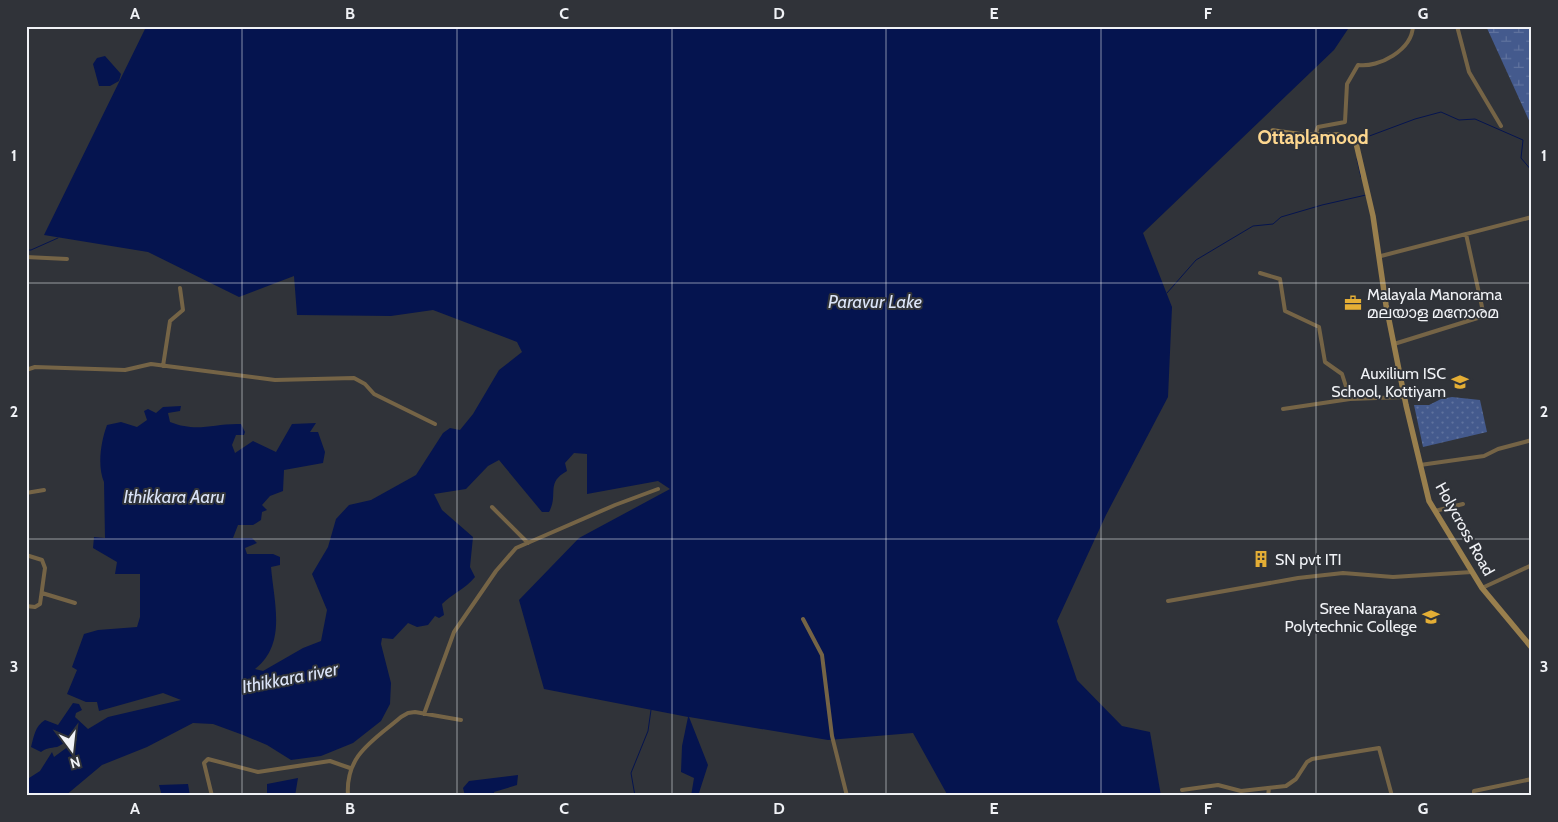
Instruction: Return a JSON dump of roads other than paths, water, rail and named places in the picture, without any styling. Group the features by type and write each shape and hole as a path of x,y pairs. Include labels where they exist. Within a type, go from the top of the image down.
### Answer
{"main road":[{"path":"1273,131 1315,135"},
{"name":"Holycross Road","path":"1315,135 1342,135 1356,144 1362,164 1380,256 1404,397 1419,466 1429,501 1482,588 1532,648"}],"street":[{"path":"1315,135 1318,127 1345,122 1348,84 1358,65 1366,66 1402,49 1411,40 1413,26"},
{"path":"1457,26 1469,72 1501,126"},
{"path":"1380,256 1532,217"},
{"path":"1394,344 1484,316 1466,234"},
{"path":"26,257 67,259"},
{"path":"1260,273 1280,279 1285,311 1319,327 1325,362 1342,374 1350,399"},
{"path":"163,366 170,321 183,310 180,288"},
{"path":"26,363 28,369 125,370 146,365 275,380 354,378 365,384 374,394 436,424"},
{"path":"1284,409 1350,399 1404,397"},
{"path":"1419,466 1484,456 1498,449 1532,440"},
{"path":"424,714 454,632 496,571 516,548 615,505 658,489"},
{"path":"26,493 44,490"},
{"path":"1435,511 1463,504"},
{"path":"492,507 528,543"},
{"path":"26,555 39,559 44,564 42,593 38,606 26,606"},
{"path":"1482,588 1532,565"},
{"path":"1168,601 1298,578 1344,573 1393,577 1472,572"},
{"path":"42,593 74,603"},
{"path":"804,619 822,655 832,736 847,796"},
{"path":"348,796 350,768 358,754 401,717 411,712 461,720"},
{"path":"1348,746 1350,753"},
{"path":"1182,790 1218,785 1241,793 1291,784 1307,762 1312,759 1380,748 1392,796"},
{"path":"212,796 204,763 208,759 258,772 330,761 350,768"},
{"path":"1474,796 1474,791 1532,779"},
{"path":"1268,796 1269,788"}],"water":[{"name":"Paravur Lake","path":"166,26 1350,26 1334,50 1143,233 1172,307 1168,397 1106,515 1057,621 1077,680 1122,726 1150,732 1161,796 948,796 913,733 828,740 689,717 708,765 698,796 691,796 694,778 681,772 682,746 688,717 544,689 519,600 579,538 670,489 658,481 587,494 587,454 574,453 565,463 567,471 560,475 554,484 552,506 549,512 542,512 499,460 488,466 466,489 434,494 442,510 473,537 470,567 475,577 442,604 444,615 439,618 435,616 428,625 417,627 408,623 393,639 382,638 381,644 391,683 390,704 381,721 353,743 321,756 291,760 267,745 243,735 213,724 193,723 147,747 102,765 65,796 26,796 26,780 40,771 52,752 54,757 77,740 75,736 57,747 41,752 31,747 37,728 45,720 58,725 73,703 79,704 82,710 76,713 75,717 88,729 108,717 181,700 163,693 99,711 97,702 86,702 67,694 77,670 72,667 84,634 98,630 137,627 140,617 140,574 115,574 117,562 93,548 94,537 105,538 104,482 100,461 107,425 121,422 137,427 147,420 144,411 148,409 156,413 163,407 181,406 180,411 168,413 170,422 189,427 241,424 245,432 244,435 236,435 232,445 235,453 253,441 276,452 292,424 316,423 310,432 318,432 325,452 323,463 284,470 283,491 270,496 262,505 267,510 262,512 261,520 253,525 238,525 233,538 252,538 257,543 245,548 247,554 273,554 280,557 280,565 271,567 276,609 275,635 265,659 255,669 263,671 303,648 321,641 327,610 312,574 328,547 336,519 349,505 371,500 416,475 443,433 450,428 460,430 473,414 499,370 522,352 517,342 433,310 391,316 297,315 294,276 239,297 148,252 44,235 145,29"},
{"path":"105,56 121,74 119,81 110,86 99,86 93,64 97,58"},
{"path":"518,775 517,785 494,792 495,796 465,796 463,788 469,781"},
{"path":"298,778 295,796 267,796 267,784"},
{"path":"188,784 190,796 162,796 159,785"}],"waterway":[{"path":"1356,141 1415,119 1441,112 1459,120 1475,119 1523,140 1521,158 1532,171"},
{"path":"1357,159 1361,177"},
{"path":"1167,293 1196,260 1253,226 1273,224 1281,217 1366,195"},
{"path":"26,250 31,250 58,238"},
{"path":"635,796 631,773 648,731 651,710"}],"place":[{"name":"Malayala Manorama മലയാള മനോരമ","path":"1353,303"},
{"name":"Auxilium ISC School, Kottiyam","path":"1460,382"},
{"name":"SN pvt ITI","path":"1261,559"},
{"name":"Sree Narayana Polytechnic College","path":"1431,617"}],"district":[{"name":"Ottaplamood","path":"1313,137"}],"water label":[{"name":"Ithikkara Aaru","path":"174,497"},
{"name":"Ithikkara river","path":"290,678"}]}
